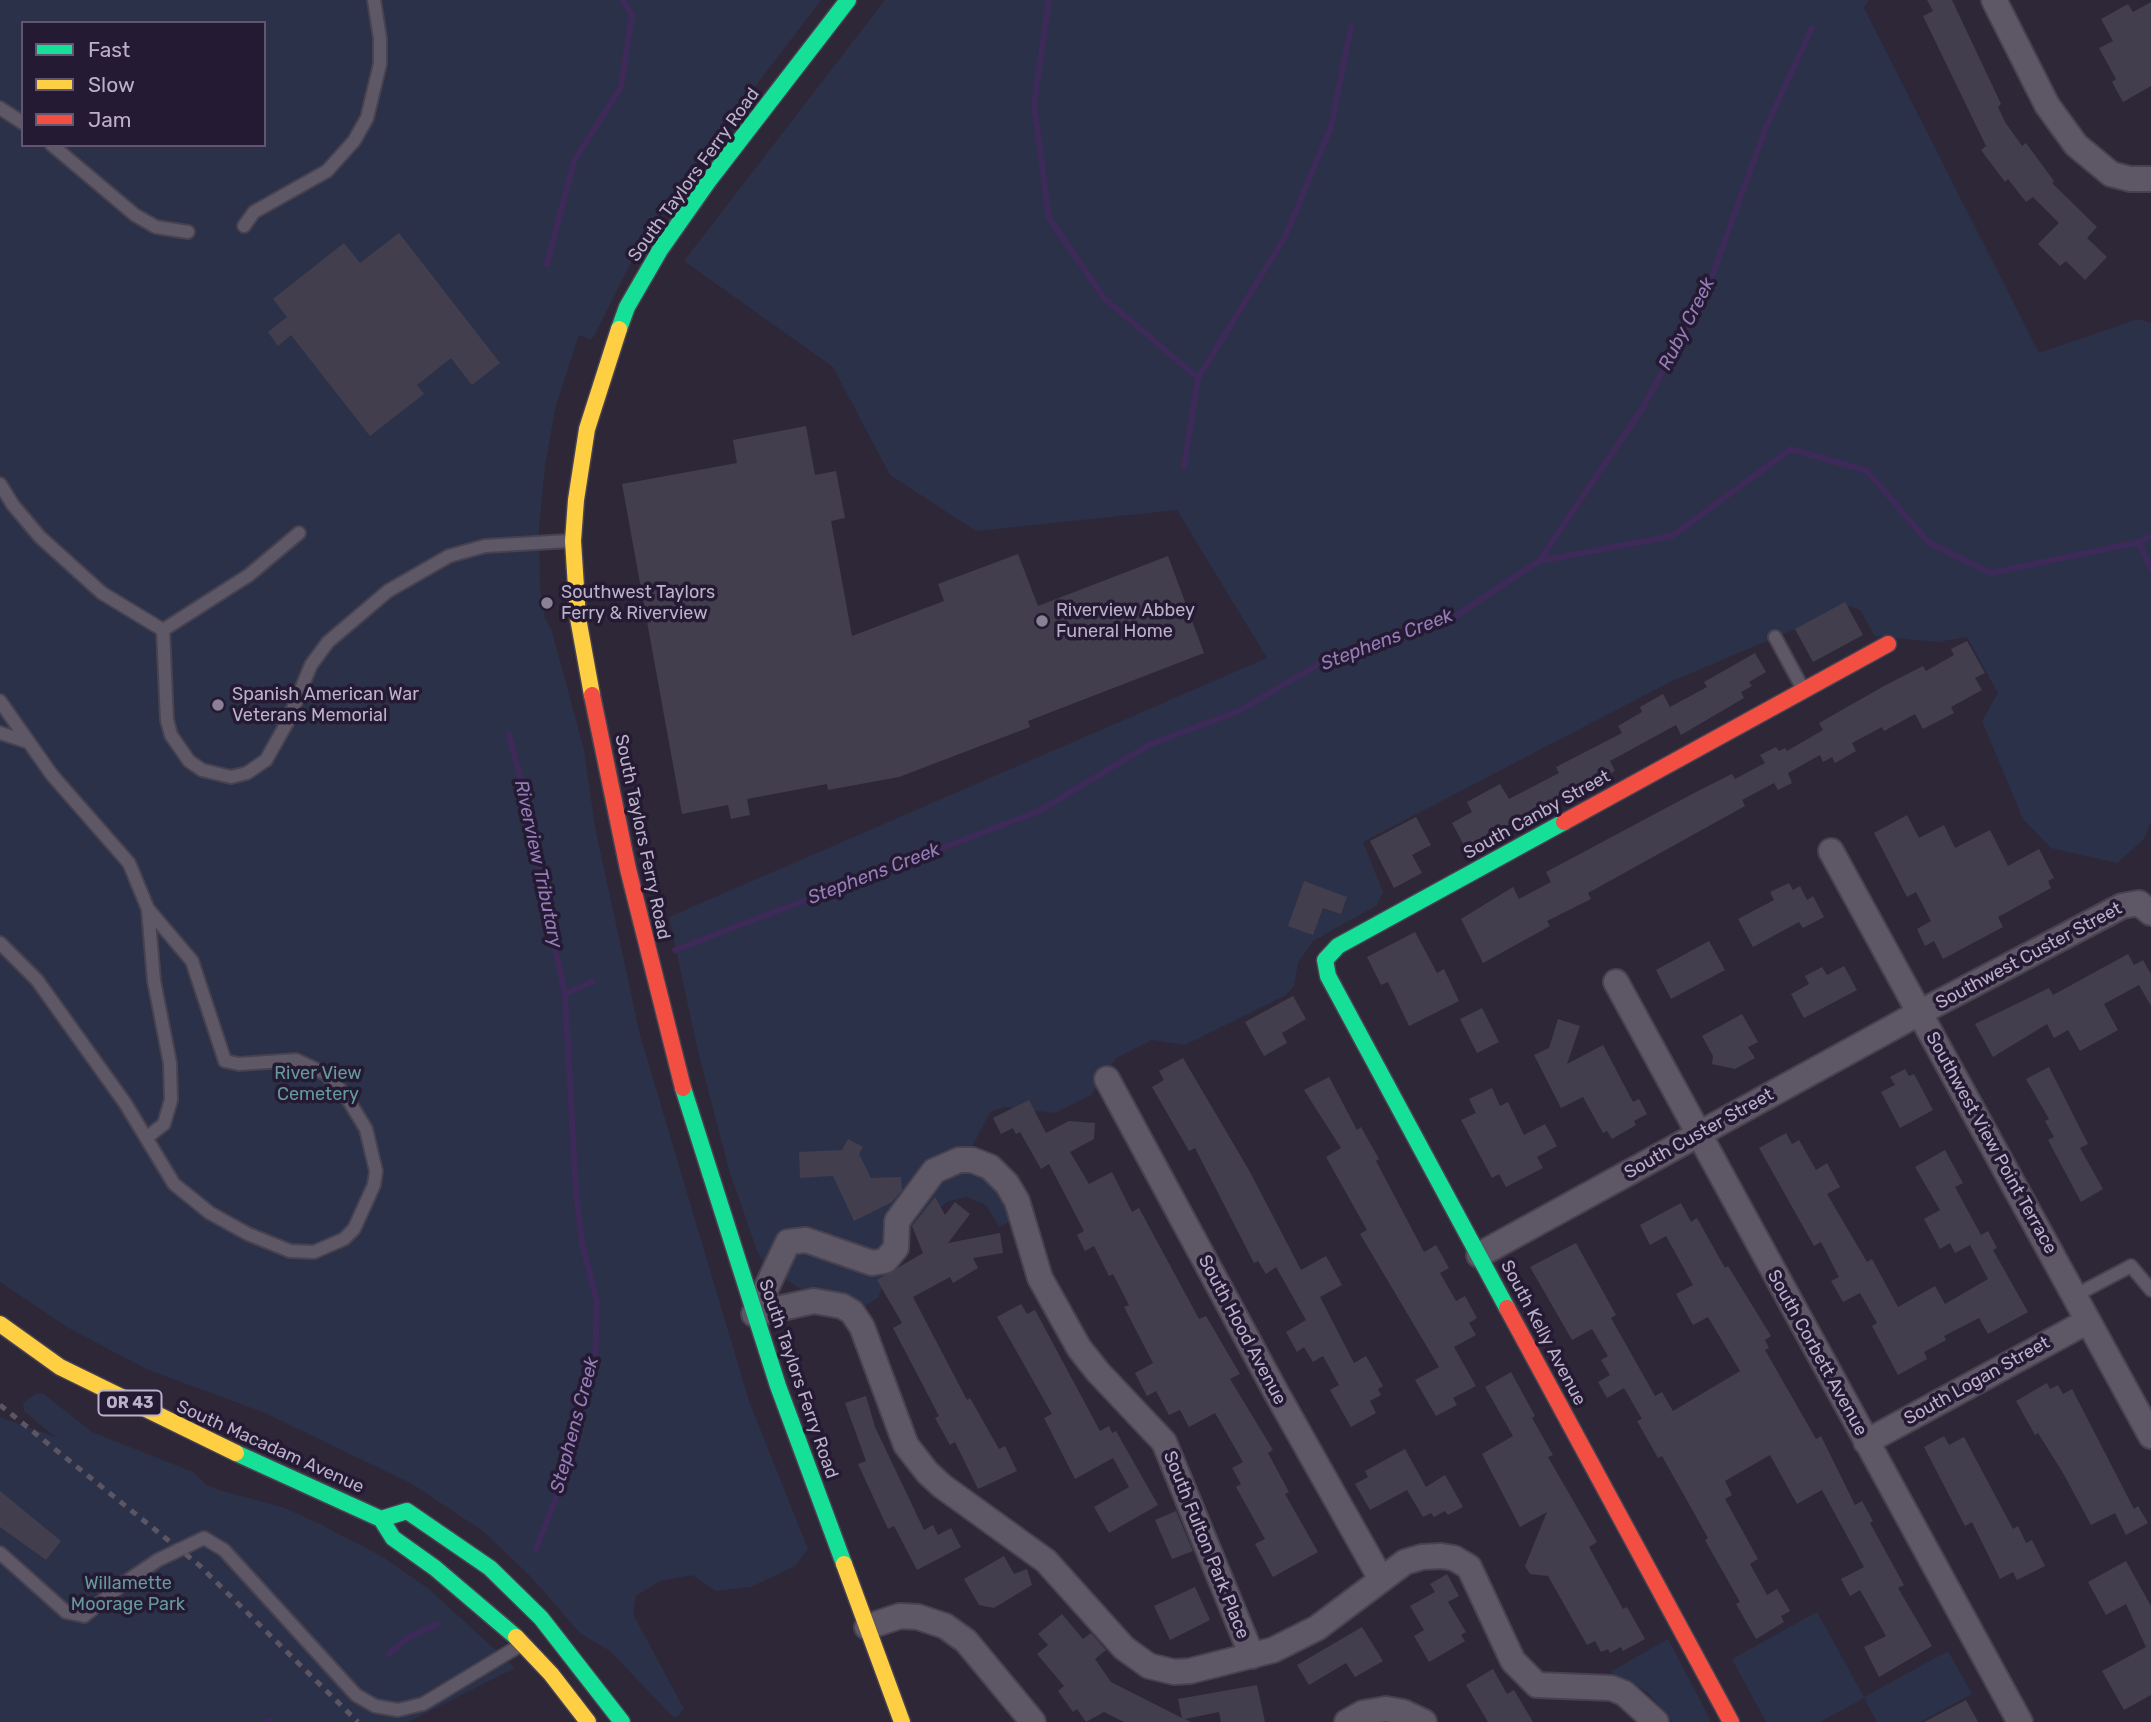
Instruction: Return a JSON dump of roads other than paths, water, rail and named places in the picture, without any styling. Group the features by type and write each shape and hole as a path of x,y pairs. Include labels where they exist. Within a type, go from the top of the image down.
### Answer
{"main road":[{"name":"South Taylors Ferry Road","path":"848,0 703,189 660,250 627,307 598,384 587,429 576,500 573,541 578,618 585,664 628,869 674,1060 754,1314 902,1722"},
{"name":"South Canby Street","path":"1325,960 1338,946 1888,644"},
{"name":"South Kelly Avenue","path":"1325,960 1328,976 1731,1722"},
{"name":"South Macadam Avenue","path":"0,1324 60,1367 149,1413 381,1519 393,1538 473,1598 523,1644 588,1722"},
{"path":"381,1519 407,1511 441,1533 514,1590 564,1647 622,1722"},
{"path":"523,1644 534,1637 545,1644 564,1647"}],"street":[{"path":"1994,0 2047,105 2076,145 2111,174 2130,179 2151,179"},
{"name":"Southwest View Point Terrace","path":"1831,851 2151,1436"},
{"name":"Southwest Custer Street","path":"1919,1013 2122,906 2145,908"},
{"name":"South Corbett Avenue","path":"1616,982 1696,1135 2020,1722"},
{"name":"South Custer Street","path":"1479,1255 1919,1013"},
{"name":"South Hood Avenue","path":"1107,1079 1277,1394 1381,1579"},
{"name":"South Fulton Park Place","path":"754,1314 784,1246 792,1240 806,1240 872,1263 885,1261 895,1248 897,1221 934,1171 959,1160 972,1160 990,1167 1000,1176 1022,1211 1040,1278 1080,1348 1098,1373 1164,1442 1252,1657"},
{"path":"754,1314 814,1301 842,1306 852,1312 862,1327 898,1427 915,1458 942,1486 1054,1569 1137,1658 1161,1670 1174,1672 1252,1657 1273,1650 1317,1628 1405,1563 1422,1557 1454,1558 1469,1567 1513,1661 1537,1685 1611,1688 1624,1693 1656,1722"},
{"name":"South Logan Street","path":"1866,1442 2088,1321"},
{"path":"867,1627 900,1616 918,1617 945,1626 966,1641 1033,1722"},
{"path":"1347,1722 1363,1713 1386,1709 1404,1712 1424,1722"}],"lane":[{"path":"244,226 254,212 327,171 354,141 367,118 380,64 380,38 374,0"},
{"path":"0,108 21,121"},
{"path":"54,147 135,215 156,227 188,232"},
{"path":"0,484 13,505 40,537 92,584 122,607 163,630"},
{"path":"163,630 249,575 299,533"},
{"path":"163,630 167,720 172,735 189,761 202,770 231,777 247,773 266,760 288,721 311,664 328,642 388,591 449,556 485,546 573,541"},
{"path":"1775,638 1804,691"},
{"path":"0,701 52,775 129,863 148,909 155,981 170,1063 171,1100 164,1124 146,1138"},
{"path":"0,733 29,742"},
{"path":"0,943 37,980 125,1103 174,1184 210,1213 248,1234 290,1251 314,1252 344,1239 354,1229 374,1185 375,1157 366,1129 346,1096 326,1074 296,1060 239,1064 230,1063 221,1056 192,961 148,909"},
{"path":"2074,1296 2131,1266 2151,1290"},
{"path":"0,1553 65,1612 84,1616 124,1583 158,1560 204,1538 224,1550 356,1695 375,1706 398,1710 423,1704 523,1644"}],"waterway":[{"name":"Riverview Tributary","path":"547,264 574,161 621,87 632,15 623,0"},
{"path":"1049,0 1034,104 1049,218 1104,298 1198,378 1184,467"},
{"path":"1198,378 1285,237 1331,127 1351,27"},
{"name":"Ruby Creek","path":"1539,561 1642,409 1707,290 1766,127 1812,28"},
{"name":"Stephens Creek","path":"675,950 1039,811 1149,745 1241,710 1334,655 1445,623 1539,561 1672,536 1791,449 1867,471 1929,543 1991,573 2139,542 2151,536"},
{"path":"2139,542 2151,569"},
{"name":"Riverview Tributary","path":"509,735 531,818 540,877 565,994"},
{"name":"Stephens Creek","path":"536,1549 560,1488 595,1363 597,1302 582,1243 576,1193 565,994 593,981"},
{"name":"Stephens Creek","path":"389,1654 407,1638 437,1624"}],"railway":[{"path":"0,1405 199,1565 358,1722"}],"place":[{"name":"Southwest Taylors Ferry & Riverview","path":"547,603"},
{"name":"Riverview Abbey Funeral Home","path":"1042,621"},
{"name":"Spanish American War Veterans Memorial","path":"218,705"}],"park label":[{"name":"River View Cemetery","path":"318,1084"},
{"name":"Willamette Moorage Park","path":"128,1594"}]}
